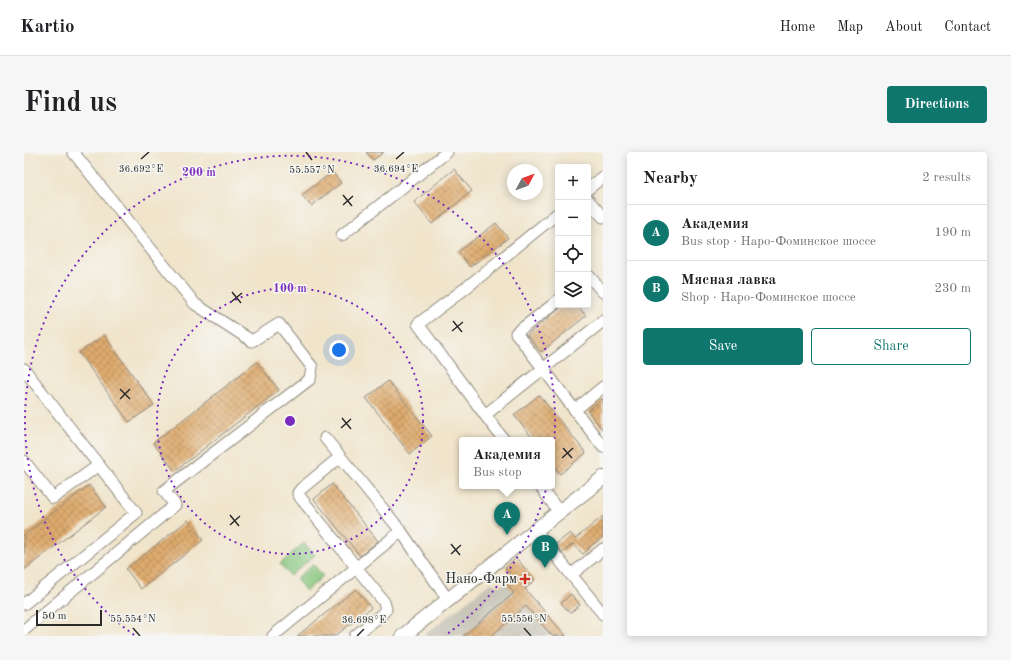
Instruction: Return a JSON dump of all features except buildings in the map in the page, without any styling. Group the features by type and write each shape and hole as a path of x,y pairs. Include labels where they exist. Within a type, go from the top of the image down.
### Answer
{"main road":[{"path":"402,636 603,478"}],"street":[{"path":"24,630 175,505 164,491 310,379 312,368 279,324 252,341 195,304 74,152"},
{"path":"342,235 447,152"},
{"path":"591,187 603,177"},
{"path":"591,203 603,217"},
{"path":"502,437 418,324 467,287 555,215"},
{"path":"591,278 603,292"},
{"path":"555,303 516,333 603,447"},
{"path":"485,415 603,321"},
{"path":"24,369 136,513 24,604"},
{"path":"575,410 603,387"},
{"path":"324,438 401,531 448,600"},
{"path":"340,457 298,493 384,602 386,609 382,614 355,636"},
{"path":"24,461 53,498 98,464"},
{"path":"542,489 559,512"},
{"path":"535,530 603,614"},
{"path":"273,636 401,531"},
{"path":"571,575 603,549"}],"shaded area":[{"path":"512,575 566,636 423,636 490,583 500,586"}],"green space":[{"path":"304,543 315,555 290,576 280,564"},
{"path":"313,564 323,576 306,591 296,579"}],"place":[{"name":"Академия","path":"507,535"},
{"name":"Мясная лавка","path":"545,568"},
{"name":"Нано-Фарм","path":"525,579"}]}
